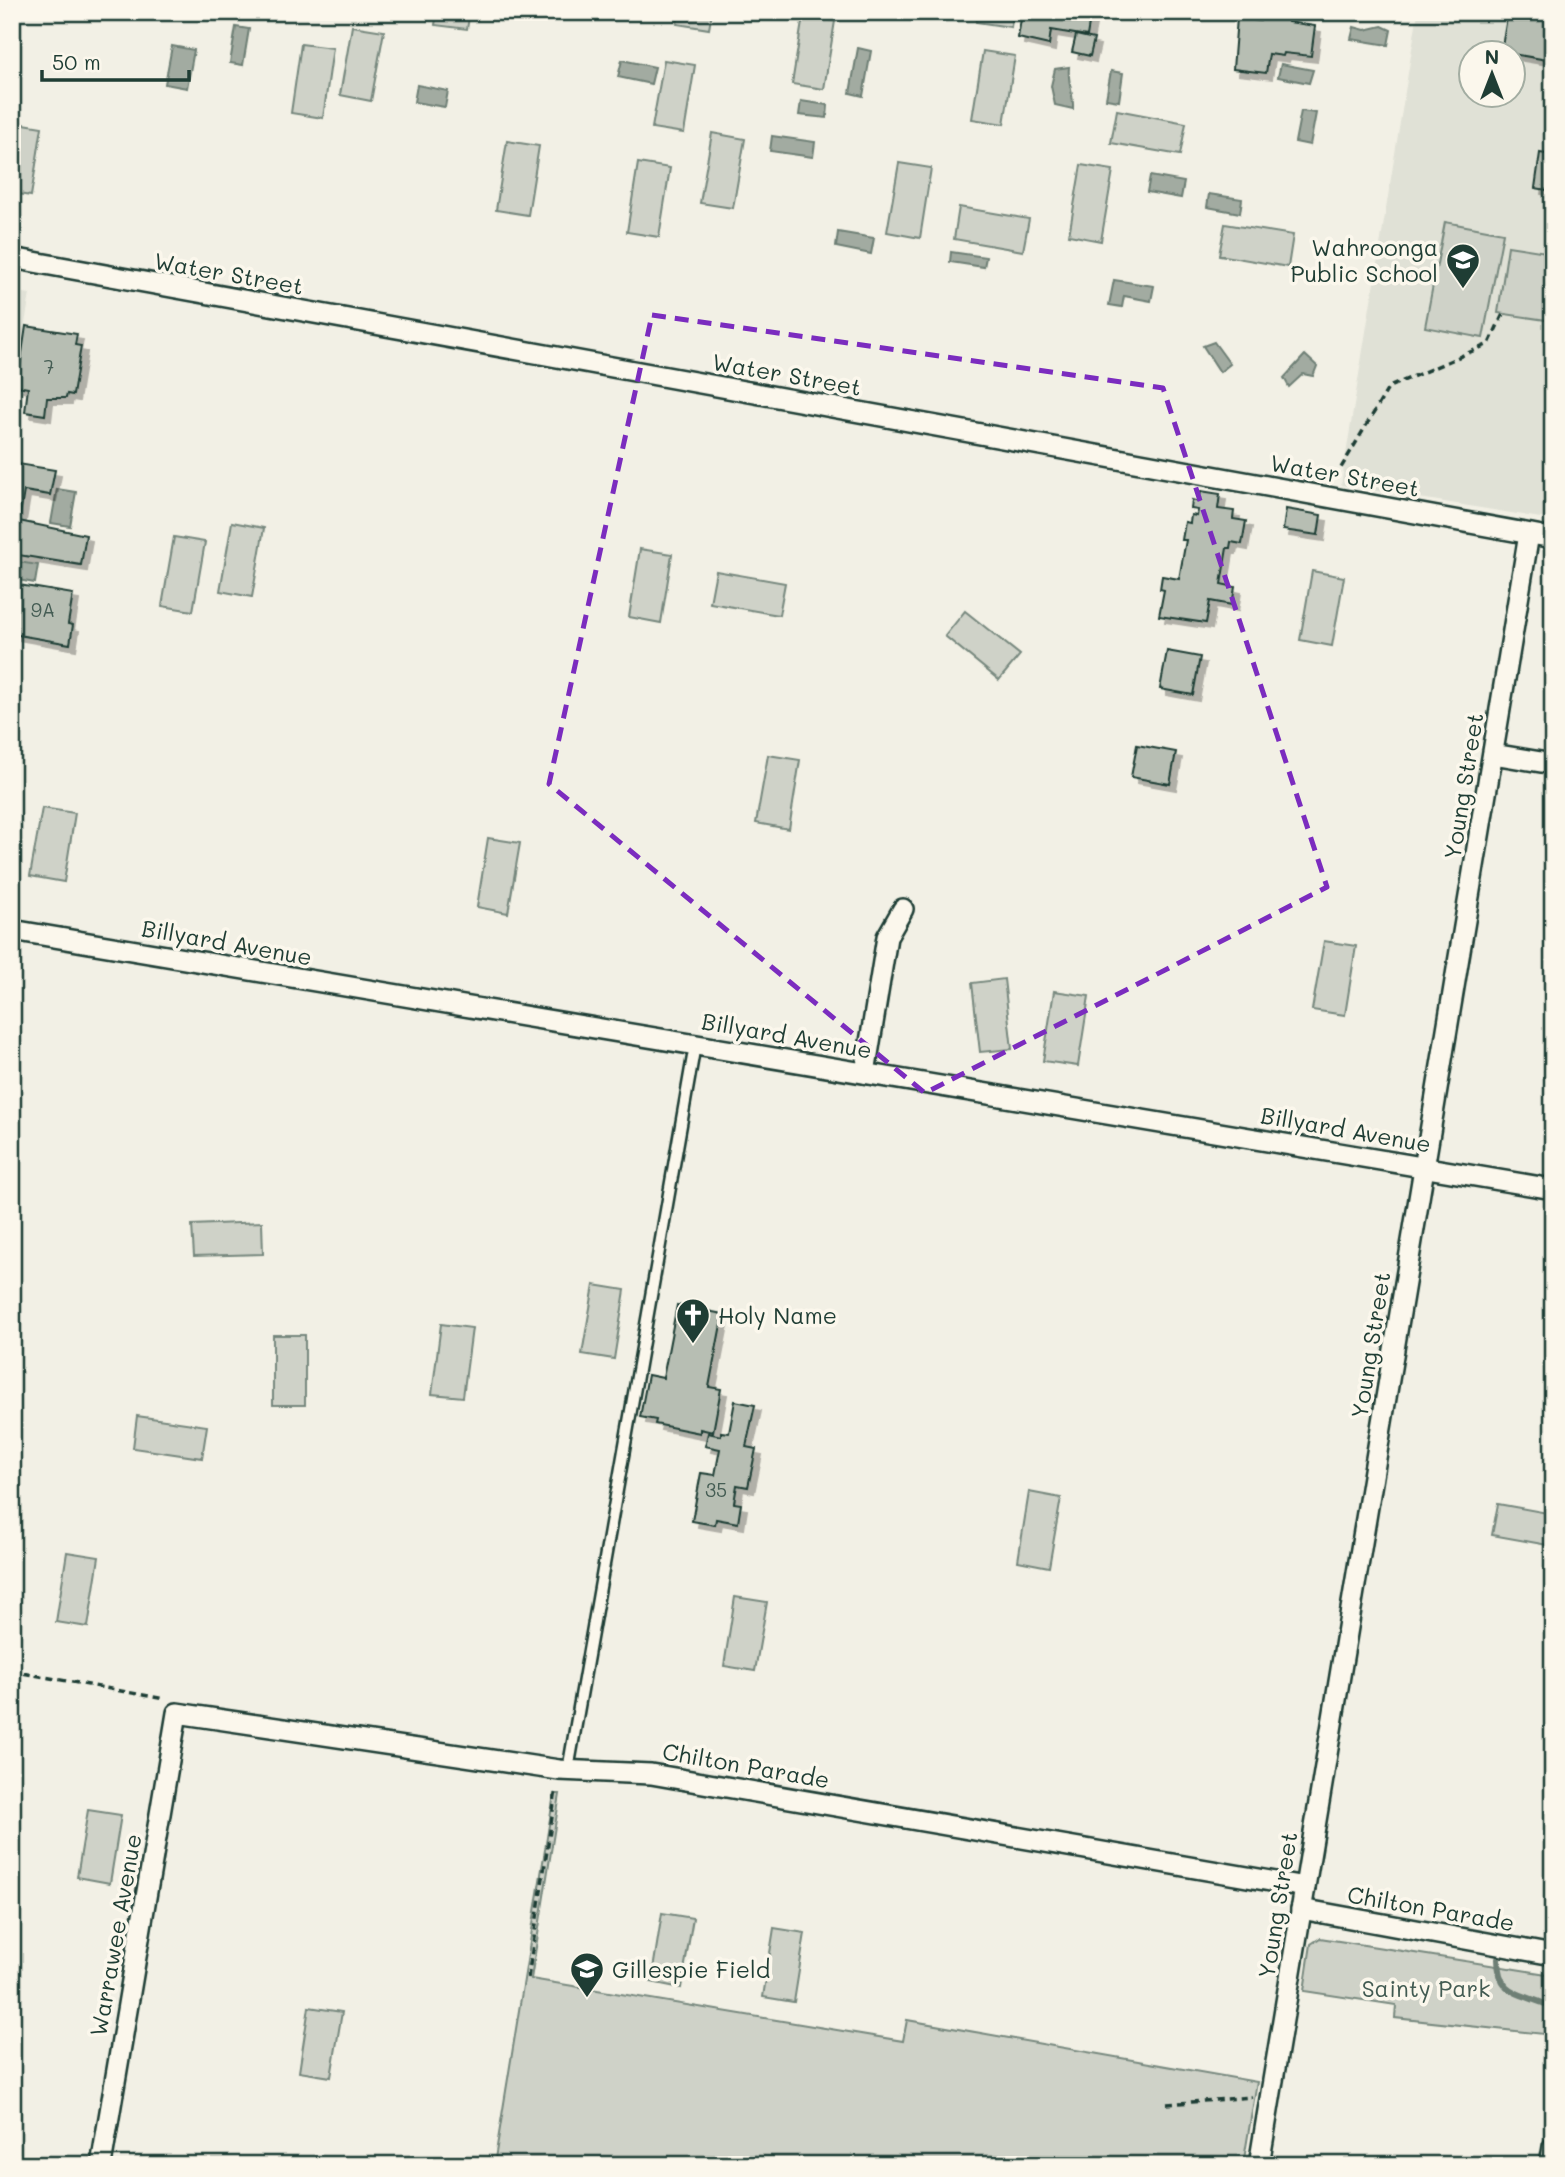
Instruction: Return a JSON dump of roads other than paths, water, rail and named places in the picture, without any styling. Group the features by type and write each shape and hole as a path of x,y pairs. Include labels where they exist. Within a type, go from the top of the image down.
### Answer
{"street":[{"name":"Water Street","path":"12,258 1553,538"},
{"name":"Young Street","path":"1259,2165 1529,534"},
{"path":"1493,754 1553,764"},
{"path":"865,1073 887,937 903,909"},
{"name":"Billyard Avenue","path":"12,930 1553,1189"},
{"name":"Chilton Parade","path":"177,1713 563,1770 651,1774 1305,1887"},
{"name":"Warrawee Avenue","path":"101,2165 177,1713"},
{"name":"Chilton Parade","path":"1301,1909 1553,1955"},
{"path":"1550,2165 1553,2147"}],"lane":[{"path":"563,1770 695,1045"}],"waterway":[{"path":"1498,1959 1501,1979 1505,1985 1518,1994 1545,2004"}],"place":[{"name":"Wahroonga Public School","path":"1463,290"},
{"name":"Holy Name","path":"693,1345"},
{"name":"Gillespie Field","path":"587,1999"}],"park label":[{"name":"Sainty Park","path":"1426,1988"}]}
